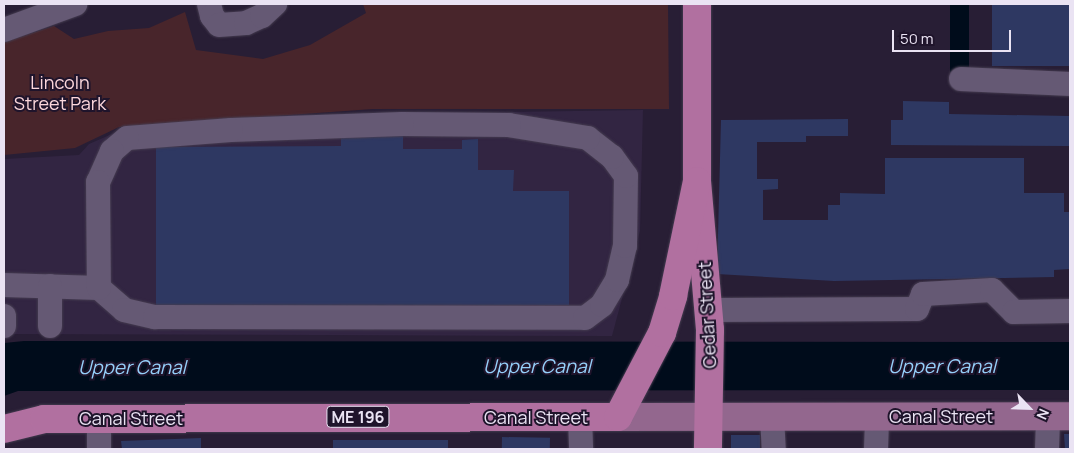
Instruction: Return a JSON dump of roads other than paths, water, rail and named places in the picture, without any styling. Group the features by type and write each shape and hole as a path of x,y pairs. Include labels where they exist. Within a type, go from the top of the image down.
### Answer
{"highway":[{"name":"Cedar Street","path":"697,4 697,181 710,320 708,449"},
{"name":"Cedar Street","path":"623,408 662,333 673,296 697,181"},
{"name":"Canal Street","path":"4,429 44,419 580,417 623,408"}],"main road":[{"name":"Canal Street","path":"623,408 710,407 772,416 1059,416"}],"street":[{"path":"4,30 75,4"},
{"path":"209,4 212,16 219,25 246,23 262,16 275,4"},
{"path":"961,79 1070,84"},
{"path":"4,285 99,288 124,310 155,317 585,318 602,305 617,280 625,246 626,176 612,157 588,138 509,125 364,125 127,138 112,151 98,182 99,288"},
{"path":"50,286 50,326"},
{"path":"710,320 917,309 923,294 992,290 1014,312 1070,311"},
{"path":"772,416 774,449"},
{"path":"876,416 876,449"},
{"path":"1047,449 1059,416"},
{"path":"580,417 581,449"},
{"path":"98,418 99,449"}],"water":[{"path":"950,4 969,4 969,75 950,75"},
{"name":"Upper Canal","path":"24,341 1070,342 1070,390 18,391 4,396 4,343"}],"park label":[{"name":"Lincoln Street Park","path":"60,94"}]}
